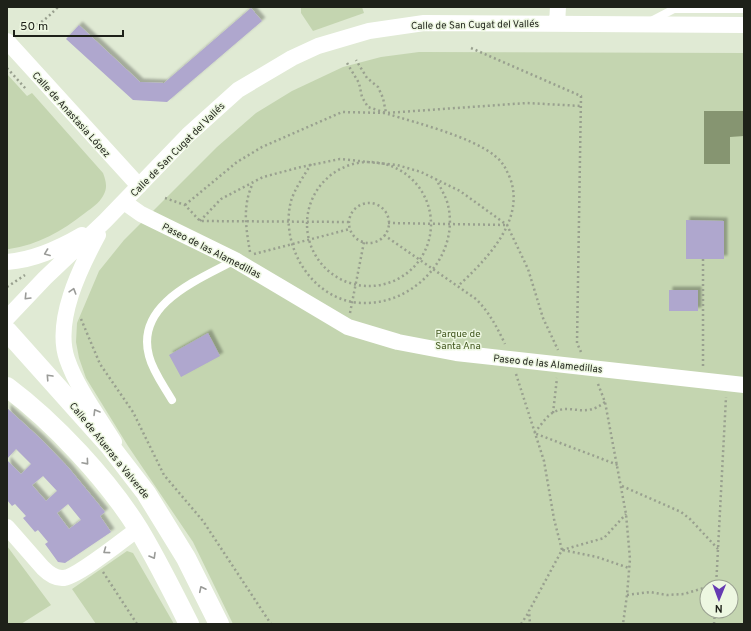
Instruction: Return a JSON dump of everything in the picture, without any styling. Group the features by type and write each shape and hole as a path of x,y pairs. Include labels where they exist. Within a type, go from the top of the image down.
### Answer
{"street":[{"name":"Calle de San Cugat del Vallés","path":"7,318 45,278 124,202 188,135 238,90 292,58 318,46 369,31 410,24 558,15 641,24 744,25"},
{"name":"Calle de Anastasia López","path":"7,41 139,186"},
{"name":"Paseo de las Alamedillas","path":"124,202 141,214 235,260 348,327 398,342 456,354 510,355 559,365 744,385"},
{"name":"Calle de San Cugat del Vallés","path":"7,262 28,259 64,246 105,221"},
{"name":"Calle de San Cugat del Vallés","path":"105,221 80,267 66,314 64,335 67,358 78,382 146,493"},
{"name":"Calle de Afueras a Valverde","path":"7,331 98,433 146,493 186,558 219,624"},
{"path":"7,387 24,400 83,458 105,483 138,530 189,624"},
{"path":"7,527 42,568 49,574 63,578 76,573 138,530"}],"lane":[{"path":"641,24 655,20 674,9 744,9"},
{"path":"172,400 149,357 147,342 149,325 158,310 175,294 235,260"}],"path":[{"path":"24,30 34,28 43,22 58,7"},
{"path":"470,48 581,96 577,344 588,368 593,372 605,402 622,486 630,559 627,595 622,624"},
{"path":"356,60 367,78 378,87 383,98 386,113"},
{"path":"347,63 359,83 362,97 368,107 475,144 495,155 505,166 512,188 514,204 507,225 487,256 458,286"},
{"path":"7,68 26,89"},
{"path":"185,205 236,162 262,147 342,112 386,113 528,103 581,106"},
{"path":"200,221 221,199 263,178 311,164 340,159 403,167 421,172 460,191 507,225 528,269 543,318 558,348 559,365 553,413"},
{"path":"373,162 391,166 408,175 420,188 428,205 430,223 427,245 420,260 407,273 391,282 373,286 354,284 340,278 326,268 315,256 308,240 306,222 309,202 320,184 336,172 354,164 373,162"},
{"path":"311,164 291,201 289,221 292,244 299,262 313,279 333,295 352,302 379,302 395,298 414,288 434,269 443,252 449,224 448,204 436,180"},
{"path":"251,254 244,221 248,193 253,183"},
{"path":"164,198 185,205 200,221 349,222"},
{"path":"369,203 380,207 385,212 388,223 384,235 375,242 364,242 353,235 349,222 350,216 358,206 369,203"},
{"path":"388,223 507,225"},
{"path":"235,260 251,254 350,229"},
{"path":"384,235 476,299 486,309 510,355 544,461 554,519 562,550 521,624"},
{"path":"348,327 354,284 364,242"},
{"path":"702,380 704,352 703,259"},
{"path":"7,287 28,273"},
{"path":"79,314 100,364 133,412 164,475 203,521 270,624"},
{"path":"716,579 726,383"},
{"path":"534,433 553,413 564,409 589,411 598,408 605,402"},
{"path":"534,433 618,465"},
{"path":"622,486 681,512 690,519 718,550"},
{"path":"562,550 604,538 626,514"},
{"path":"562,550 596,557 629,568"},
{"path":"101,569 137,624"},
{"path":"627,595 650,592 667,595 684,594 699,589"},
{"path":"529,612 530,624"}],"green space":[{"path":"301,7 362,7 364,13 313,31 301,13"},
{"name":"Parque de Santa Ana","path":"419,52 744,53 744,624 233,624 193,542 128,446 86,378 79,358 76,342 77,323 99,271 124,240 217,147 256,113 292,91 343,67 381,57"},
{"path":"7,74 27,96 32,93 103,173 106,184 105,193 99,201 68,226 40,241 9,249 7,249"},
{"path":"7,546 51,605 21,624 7,624"},
{"path":"127,551 133,553 174,624 96,624 72,589"}],"shaded area":[{"path":"704,111 744,111 744,136 730,137 730,164 704,164"}],"building":[{"path":"251,8 262,21 167,102 133,100 66,39 79,25 140,82 164,83"},
{"path":"686,220 724,221 724,259 686,259"},
{"path":"669,290 698,290 698,311 669,311"},
{"path":"208,333 220,356 181,377 169,355"},
{"path":"7,408 41,439 68,467 105,512 100,516 111,532 65,563 58,562 45,544 48,542 38,530 35,532 23,518 26,516 15,504 12,506 7,500 7,460 21,474 31,464 16,449 7,459","holes":["43,476 57,491 46,501 32,485","68,504 81,520 69,529 57,513"]}]}
